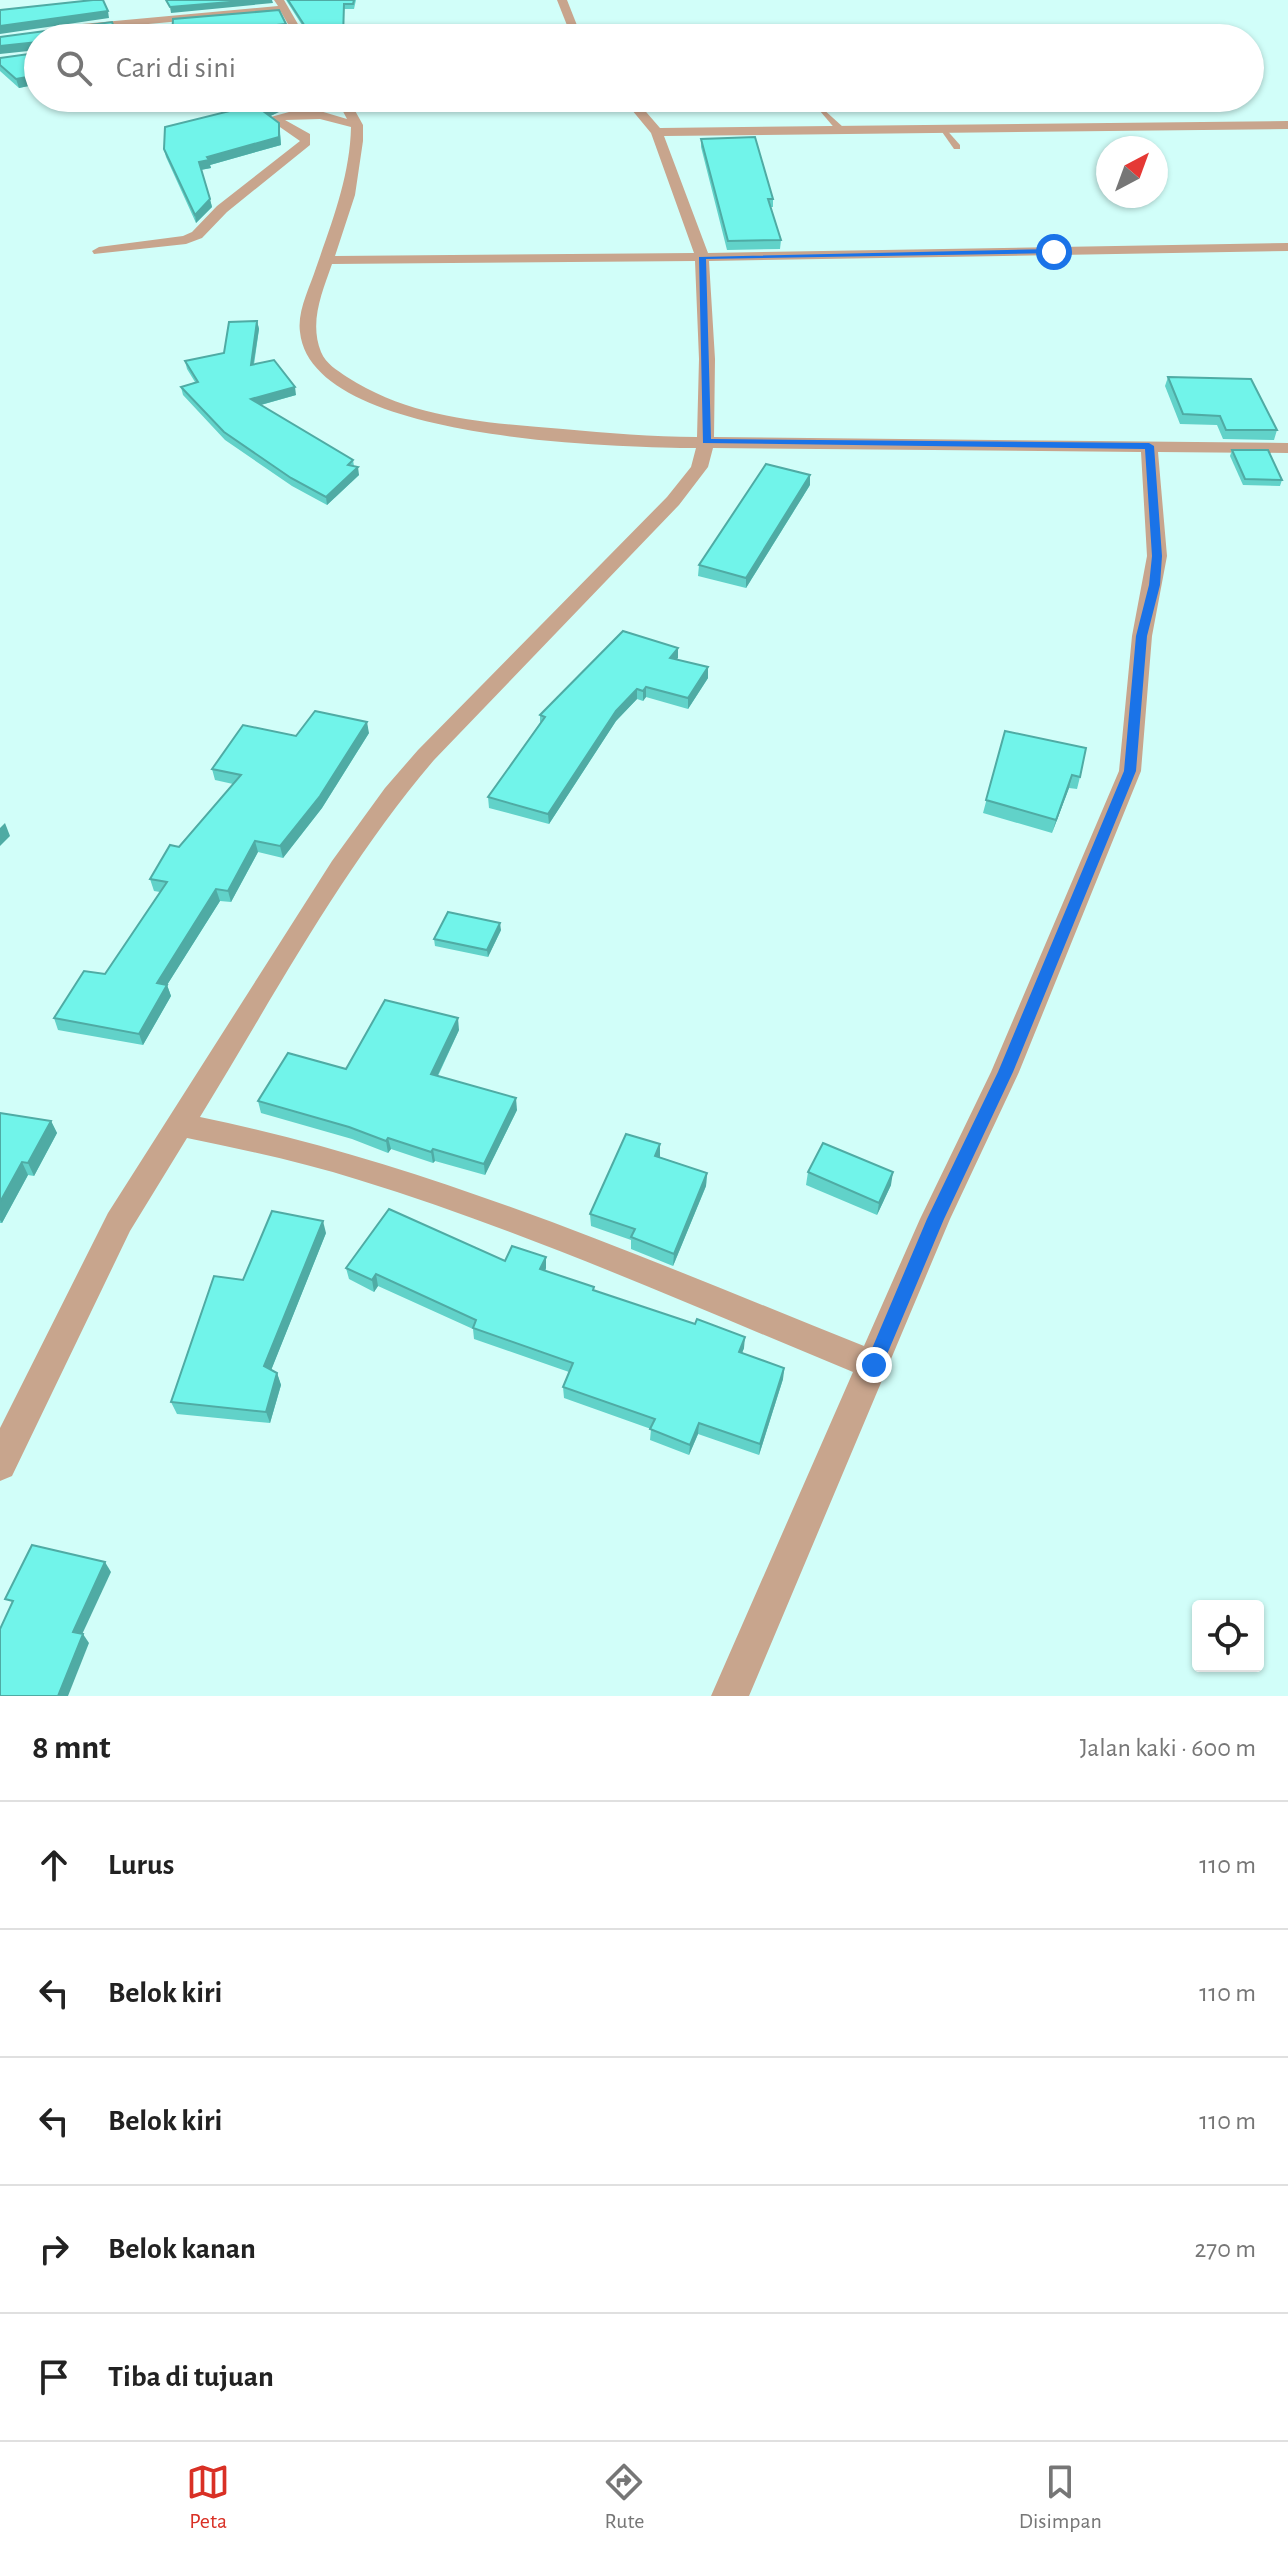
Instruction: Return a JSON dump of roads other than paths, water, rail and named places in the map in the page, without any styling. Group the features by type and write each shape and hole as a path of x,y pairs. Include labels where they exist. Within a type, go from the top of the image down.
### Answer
{"street":[{"path":"562,0 571,24"},
{"path":"131,24 252,14 282,4 293,24"},
{"path":"350,112 357,125 348,195 311,305 307,330 314,356 325,369 364,395 405,411 473,427 607,439 1288,448"},
{"path":"0,1464 119,1222 341,867 393,793 516,660 673,501 702,461 706,441 702,257 664,161 657,132 640,112"},
{"path":"99,251 197,235 222,209 306,142 306,137 273,118 296,114 320,115 357,125"},
{"path":"657,132 1288,125"},
{"path":"327,260 1288,247"},
{"path":"730,1696 935,1219 1005,1072 1130,771 1142,636 1157,556 1149,446"},
{"path":"178,1124 272,1144 493,1213 874,1365"}],"lane":[{"path":"824,112 840,129"},
{"path":"944,129 957,147"}]}
